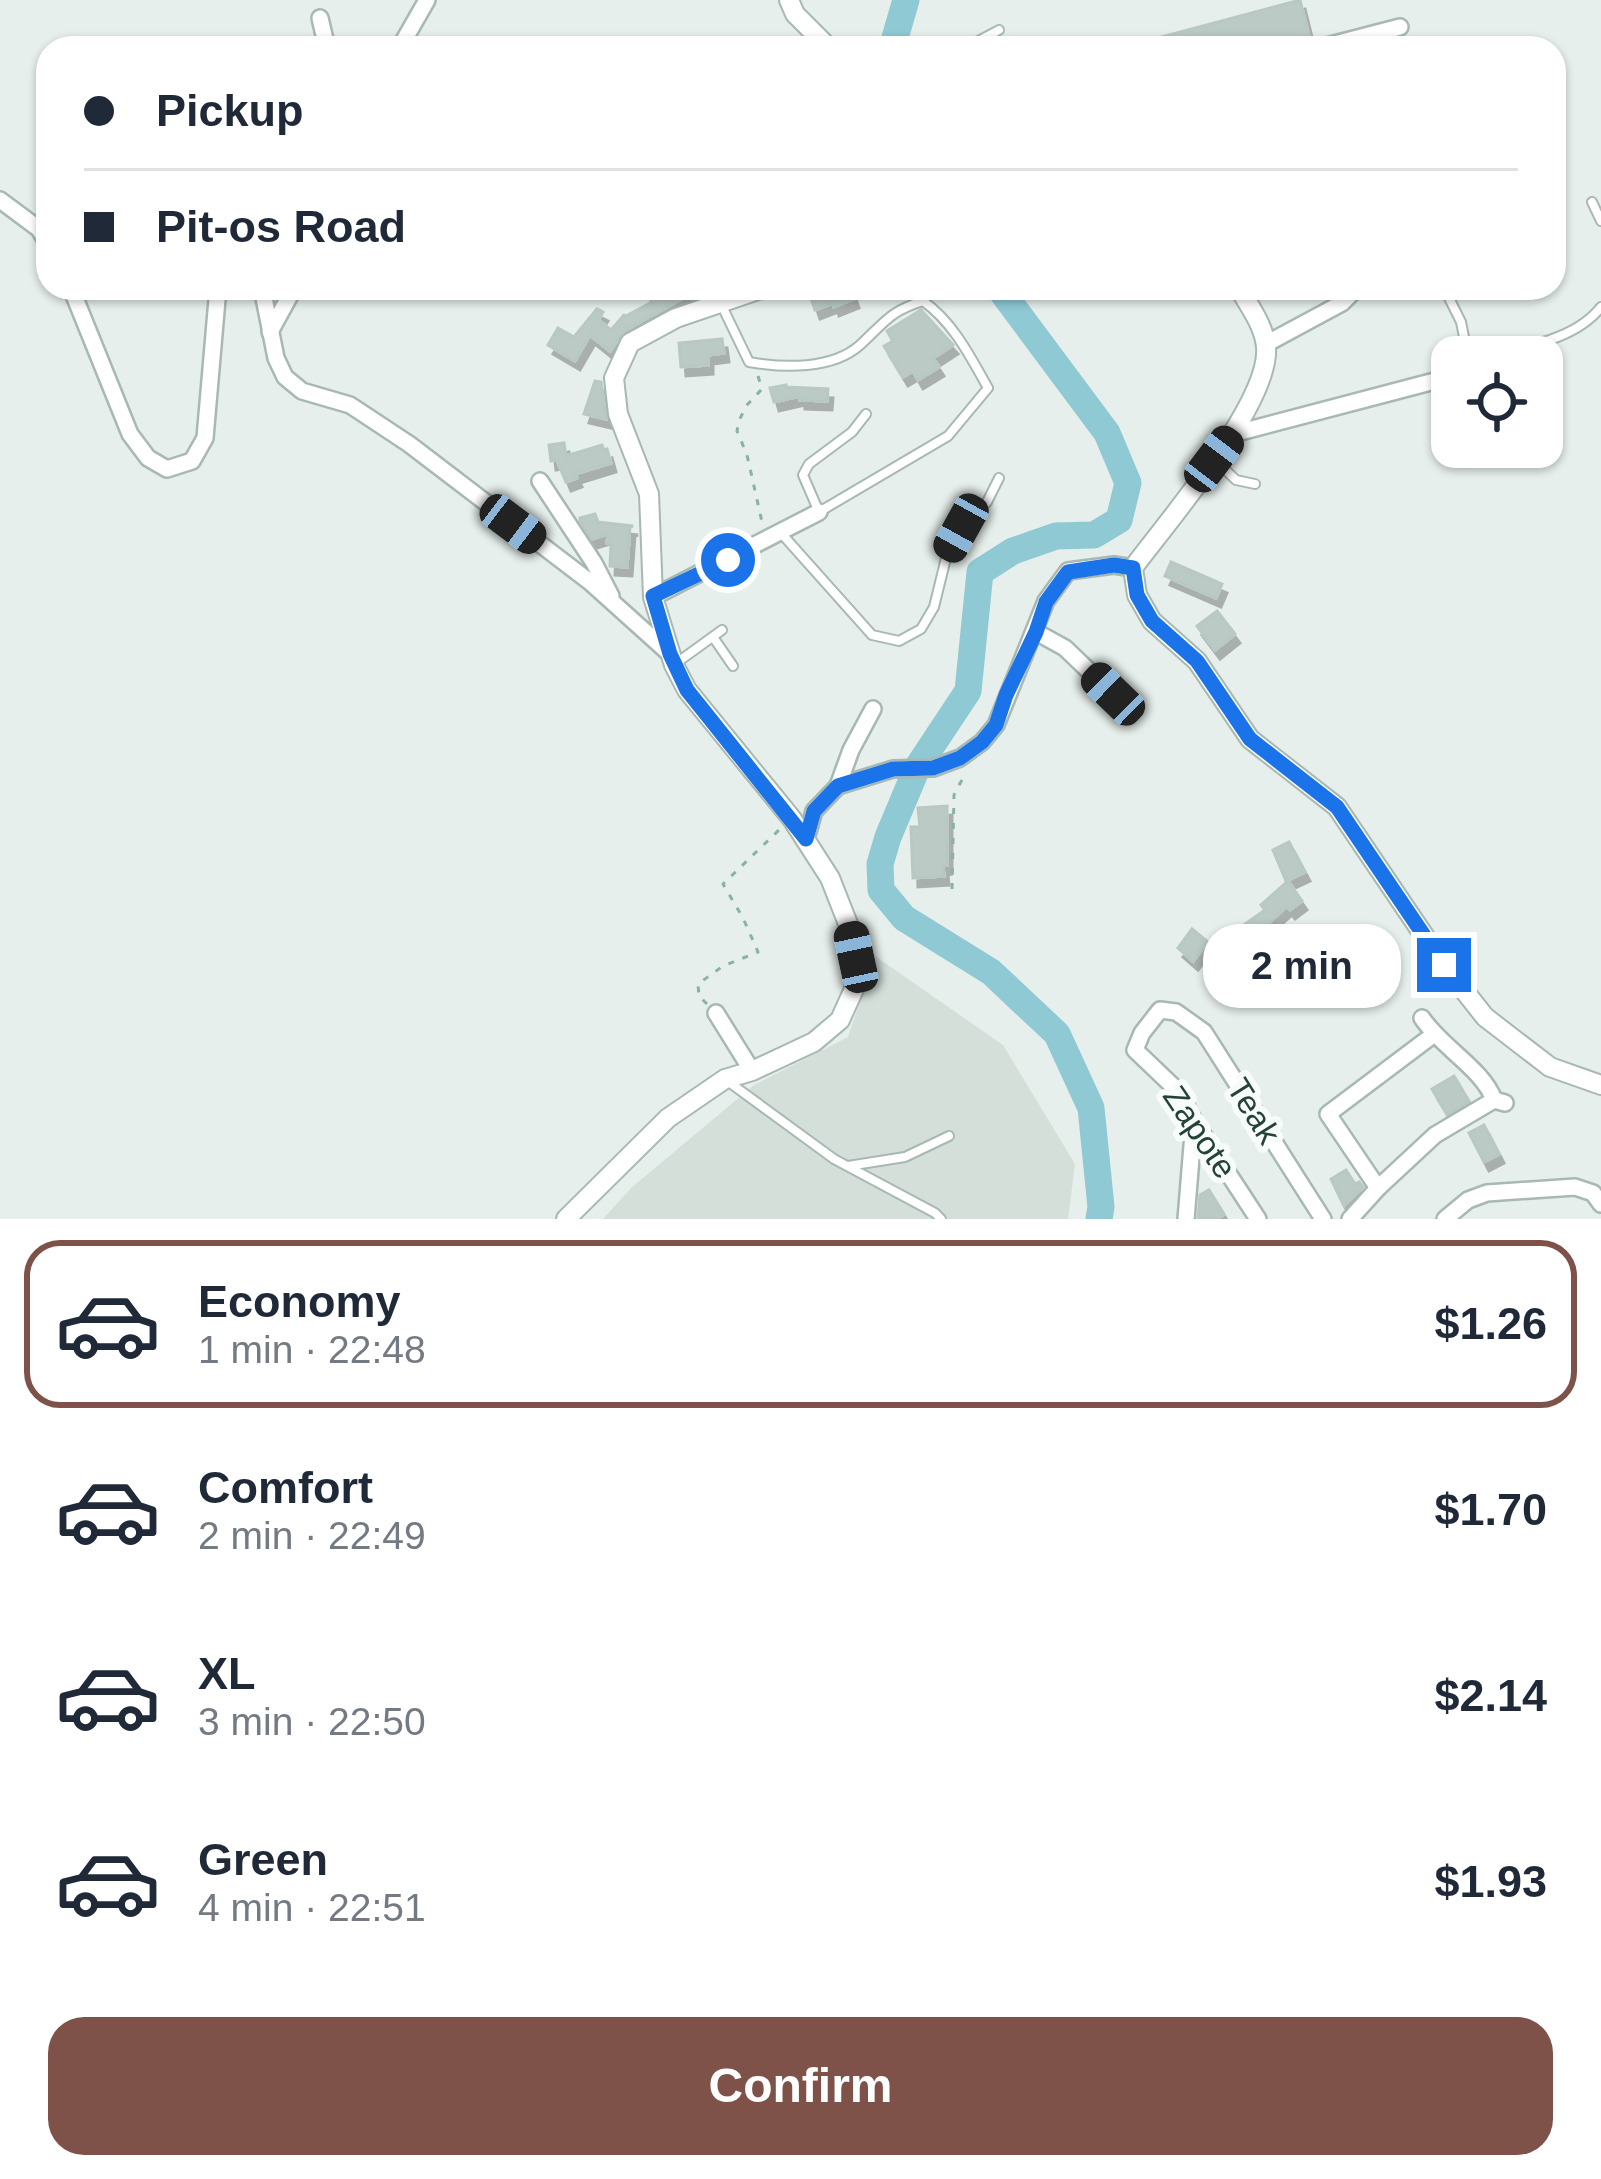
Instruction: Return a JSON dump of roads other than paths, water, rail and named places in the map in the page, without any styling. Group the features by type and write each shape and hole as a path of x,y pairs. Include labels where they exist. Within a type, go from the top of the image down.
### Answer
{"street":[{"path":"406,36 427,0"},
{"path":"789,0 795,14 817,36"},
{"path":"320,18 324,36"},
{"path":"1365,36 1400,27"},
{"path":"0,200 36,227"},
{"path":"75,300 130,434 148,458 166,469 191,461 205,438 217,300"},
{"path":"264,300 285,377 302,391 350,405 409,444 590,582 672,659"},
{"path":"269,332 287,300"},
{"path":"566,1219 668,1118 725,1079 814,1042 840,1020 854,989 856,957 850,928 830,878 792,819 687,690 672,659 653,596 649,494 617,414 614,378 630,343 676,318 730,300"},
{"path":"1246,300 1261,326 1266,364 1233,434 1133,568 1137,595 1152,621 1197,661 1250,739 1337,807 1485,1017 1550,1066 1601,1085"},
{"path":"1266,344 1345,300"},
{"path":"1233,434 1431,382"},
{"path":"540,481 594,563 615,605"},
{"path":"653,596 819,512"},
{"path":"838,786 893,769 933,768 960,758 982,742 996,725 1046,602 1068,572 1114,565 1133,568"},
{"path":"1036,632 1065,648 1113,694"},
{"path":"806,839 814,811 838,786 873,709"},
{"name":"Teak","path":"1135,1050 1160,1010 1176,1012 1204,1032 1323,1219"},
{"path":"716,1013 752,1071"},
{"path":"1350,1219 1436,1136 1500,1101 1433,1035 1422,1018"},
{"path":"1378,1188 1328,1114 1433,1035"},
{"name":"Zapote","path":"1135,1050 1178,1092 1258,1219"},
{"path":"1186,1219 1194,1121"},
{"path":"1445,1219 1468,1200 1487,1193 1575,1187 1593,1193 1601,1204"}],"lane":[{"path":"987,36 999,30"},
{"path":"1592,202 1601,221"},
{"path":"1451,300 1463,336"},
{"path":"721,303 748,362 775,366 830,361 856,349 898,309 922,301 936,310 957,334 988,388 948,436 819,512 803,475 809,464 852,432 866,414"},
{"path":"1558,336 1590,321 1601,307"},
{"path":"1214,459 1237,480 1255,484"},
{"path":"772,536 872,635 899,641 921,629 928,618 947,554 961,528 987,502 999,478"},
{"path":"672,659 722,630"},
{"path":"713,637 733,666"},
{"path":"725,1079 808,1142 940,1219"},
{"path":"846,1166 905,1156 949,1136"}],"waterway":[{"path":"896,36 906,0"},
{"path":"1008,300 1107,433 1128,483 1119,520 1094,535 1056,536 1013,551 980,572 968,691 917,768 880,864 881,890 904,918 991,972 1057,1034 1091,1108 1099,1219"}]}
